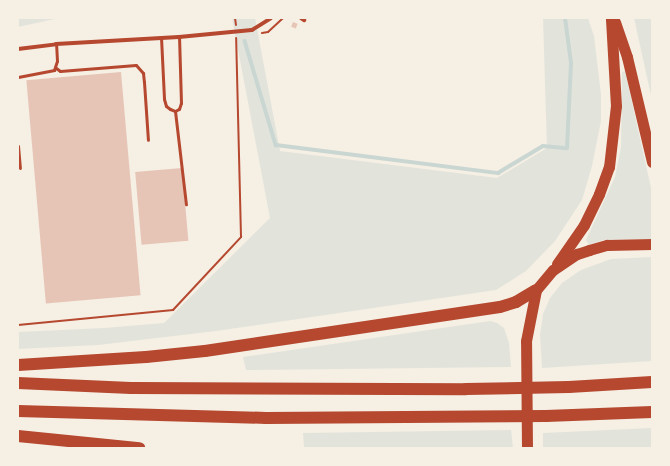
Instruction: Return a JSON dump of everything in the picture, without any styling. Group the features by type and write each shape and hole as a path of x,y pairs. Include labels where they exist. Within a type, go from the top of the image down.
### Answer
{"highway":[{"path":"612,18 627,57 652,162"},
{"path":"18,365 146,357 212,350 500,307 516,302 536,290 554,270 584,225 599,194 609,167 616,106 612,18"},
{"path":"554,270 577,254 589,250 608,245 652,244"},
{"path":"527,448 526,341 536,290"},
{"path":"18,383 131,388 466,389 569,387 652,382"},
{"path":"18,412 266,418 546,416 652,412"},
{"path":"18,436 139,448"}],"street":[{"path":"18,49 56,44 178,37 252,30 271,18"}],"lane":[{"path":"161,37 164,99 166,106 170,110 175,111"},
{"path":"175,111 179,109 181,102 178,37"},
{"path":"18,77 50,72 56,68 56,44"},
{"path":"56,68 60,71 136,64 143,73 148,140"},
{"path":"175,111 186,204"},
{"path":"18,146 20,168"}],"path":[{"path":"235,18 236,26"},
{"path":"18,324 173,310 241,237 235,32"}],"shaded area":[{"path":"18,18 59,18 18,27"},
{"path":"232,18 255,18 280,151 497,178 547,148 543,18 588,18 594,36 601,95 601,121 592,166 582,200 555,241 526,271 496,290 216,331 98,345 18,349 18,332 104,328 164,323 270,218"},
{"path":"634,18 652,18 652,100"},
{"path":"625,71 652,192 652,239 603,240 589,245 586,240 615,177 621,147 622,72"},
{"path":"652,257 652,361 542,368 540,335 543,314 550,298 562,283 581,270 611,259"},
{"path":"490,321 497,323 504,328 509,343 511,367 246,370 243,357"},
{"path":"652,428 652,448 543,448 543,433"},
{"path":"511,430 513,448 304,448 303,433"}],"building":[{"path":"293,22 298,24 296,29 291,27"},
{"path":"121,72 141,295 46,303 26,80"},
{"path":"182,168 188,241 142,245 135,172"}],"waterway":[{"path":"245,41 276,145 498,173 543,146 567,148 571,63 565,18"}]}
